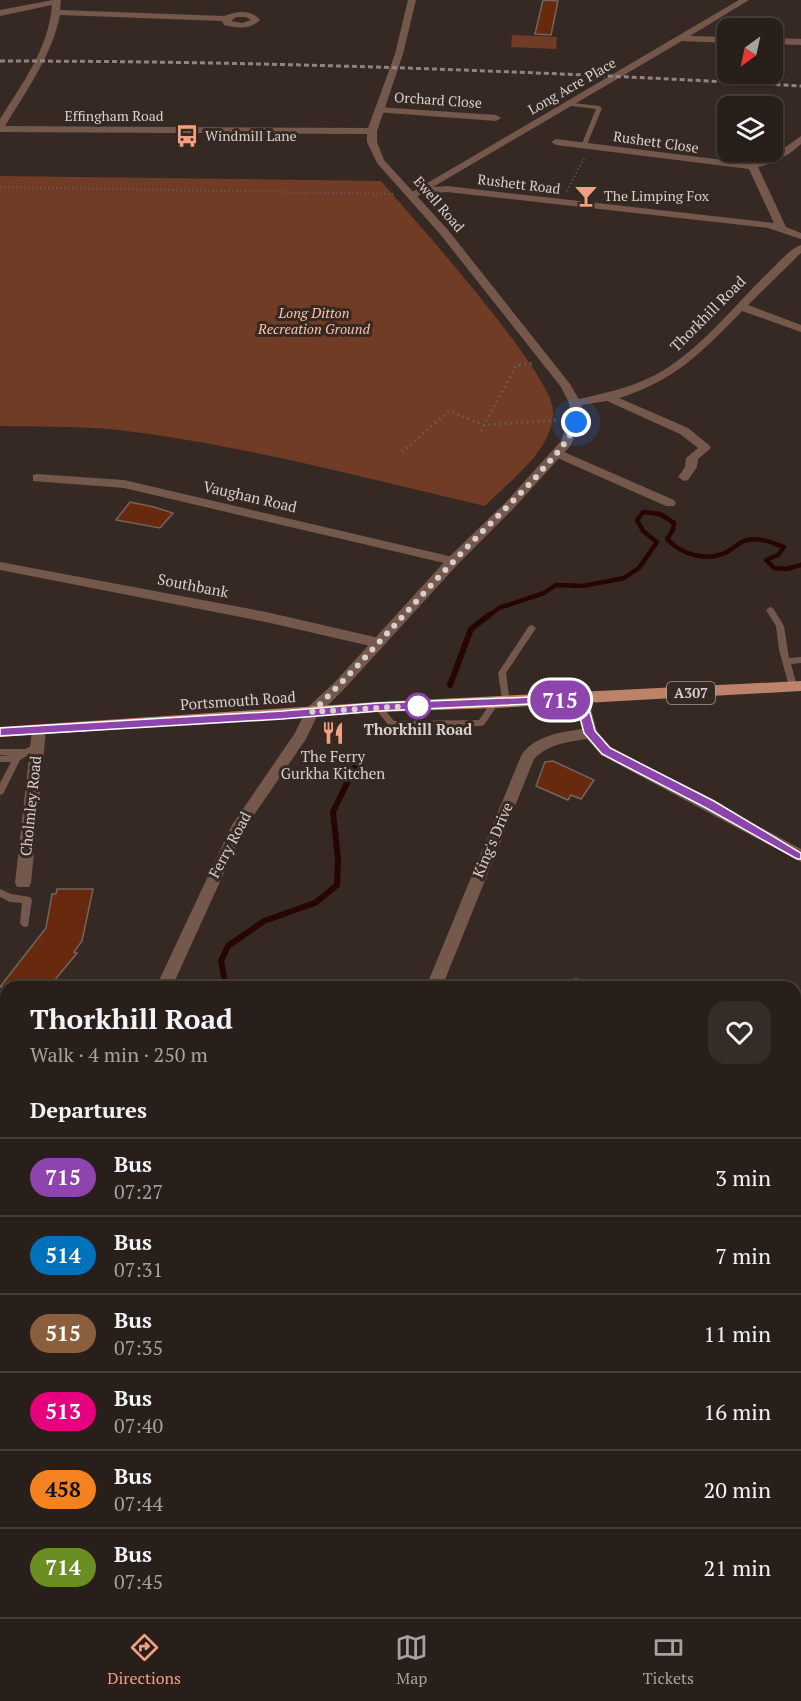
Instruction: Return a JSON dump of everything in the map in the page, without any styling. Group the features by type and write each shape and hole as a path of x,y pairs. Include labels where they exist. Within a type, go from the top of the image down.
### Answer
{"main road":[{"name":"Portsmouth Road","path":"0,732 34,743 312,712 378,707 501,703 797,686"}],"street":[{"path":"372,131 399,54 412,0"},
{"name":"Long Acre Place","path":"412,195 745,0"},
{"path":"0,13 57,5 226,19"},
{"path":"0,128 43,50 57,5"},
{"path":"682,38 717,40"},
{"path":"783,41 801,42"},
{"name":"Orchard Close","path":"378,110 496,118"},
{"name":"Effingham Road","path":"0,128 372,131"},
{"name":"Ewell Road","path":"372,131 372,142 380,161 412,195 546,360 566,386 575,403"},
{"name":"Rushett Close","path":"556,142 732,165 752,165 780,157 801,139"},
{"path":"752,165 781,227"},
{"name":"Rushett Road","path":"412,195 421,191 447,189 781,227 801,236"},
{"name":"Thorkhill Road","path":"575,403 608,397 654,380 678,366 768,277 801,248"},
{"path":"740,306 801,329"},
{"path":"608,397 684,431 705,448 692,458 692,467 684,477"},
{"path":"312,712 567,442 576,422 575,403"},
{"path":"557,453 670,503"},
{"name":"Vaughan Road","path":"37,478 124,484 453,561"},
{"name":"Southbank","path":"0,566 266,617 379,643"},
{"path":"581,698 590,733 599,746 801,856"},
{"name":"Ferry Road","path":"168,981 237,829 301,735 312,712"},
{"name":"King's Drive","path":"436,981 528,756 536,747 548,741 590,733"},
{"name":"Cholmley Road","path":"23,883 34,743"}],"lane":[{"path":"574,105 599,108 588,146"},
{"path":"770,610 780,626 786,662 797,686"},
{"path":"501,703 502,673 532,628"},
{"path":"786,662 801,660"},
{"path":"0,752 34,743"},
{"path":"0,792 8,770 34,743"},
{"path":"0,759 8,770"},
{"path":"0,765 8,770"},
{"path":"0,893 10,898 27,900 25,923"}],"path":[{"path":"561,203 588,146"},
{"path":"0,187 412,195"},
{"path":"481,431 516,366 546,360"},
{"path":"402,452 449,411 484,425 552,420 576,422"}],"green space":[{"path":"512,35 557,37 556,49 511,47"},
{"name":"Long Ditton Recreation Ground","path":"0,176 381,181 479,296 530,365 547,392 553,411 546,439 528,464 485,506 298,462 157,435 109,429 0,426"}],"building":[{"path":"543,0 558,1 551,35 535,34"},
{"path":"130,502 173,513 160,528 116,520"},
{"path":"553,761 594,780 581,799 571,795 568,800 536,786 545,762"},
{"path":"57,889 93,889 82,941 74,952 77,953 54,981 5,981 46,928 52,894 56,894"}],"waterway":[{"path":"487,617 499,608 544,593 556,585 583,586 624,578 639,568 657,542 643,531 637,520 643,512 660,514 674,523 673,530 667,539 687,553 703,556 719,555 744,541 757,539 784,547 778,555 766,560 774,568 787,569 801,565"},
{"path":"450,685 471,629 489,615"},
{"path":"225,981 221,961 228,946 264,921 315,903 337,885 338,859 333,812 359,758"}],"railway":[{"path":"0,61 400,68 801,86"}],"bus line":[{"name":"715","path":"0,732 378,707 495,704 581,698 590,733 599,746 628,764 710,805 801,856"}],"place":[{"name":"Windmill Lane","path":"187,136"},
{"name":"The Limping Fox","path":"586,196"},
{"name":"Thorkhill Road","path":"418,706"},
{"name":"The Ferry Gurkha Kitchen","path":"333,733"}],"route":[{"path":"418,706 424,705 312,712 555,456 567,442 576,422"}]}
